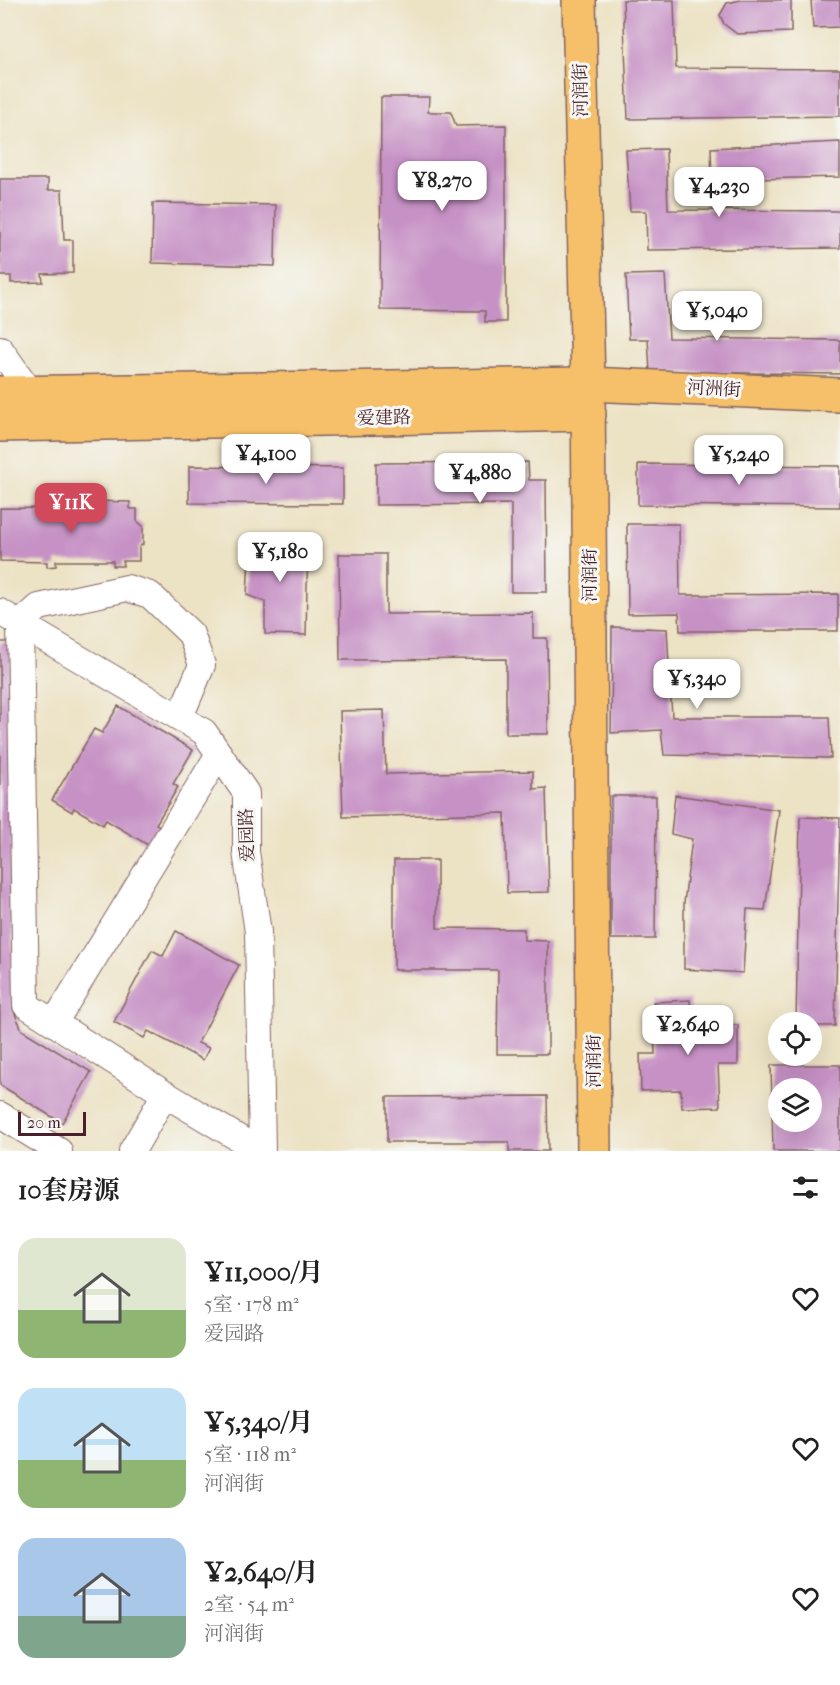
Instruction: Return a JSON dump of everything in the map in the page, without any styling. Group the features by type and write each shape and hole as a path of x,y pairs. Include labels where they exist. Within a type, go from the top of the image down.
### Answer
{"main road":[{"name":"河润街","path":"579,0 589,399 594,1151"},
{"name":"爱建路","path":"15,393 589,399"},
{"name":"河洲街","path":"589,399 840,395"},
{"name":"爱建路","path":"0,425 589,399"}],"street":[{"path":"0,349 15,393"},
{"path":"180,717 202,665 191,634 150,596 127,588 39,608 10,618 26,1005 165,1094 261,1151"},
{"name":"爱园路","path":"10,618 204,732 246,793 246,852 258,932 263,1148 261,1151"},
{"path":"54,1023 219,754"},
{"path":"132,1151 165,1094"},
{"path":"0,1115 59,1151"}],"building":[{"path":"623,0 674,0 676,68 840,69 840,116 628,119"},
{"path":"741,0 791,0 791,32 737,34 724,24 720,15 727,3"},
{"path":"811,0 840,0 840,27 813,28"},
{"path":"381,97 429,97 428,112 451,112 456,126 506,125 506,322 485,322 485,311 380,310"},
{"path":"840,142 840,177 712,180 711,148"},
{"path":"666,149 668,210 840,211 840,248 647,250 646,211 630,211 626,150"},
{"path":"0,179 48,179 48,190 62,190 64,240 73,240 73,273 42,274 43,282 11,283 11,276 0,276"},
{"path":"153,203 276,205 275,266 152,263"},
{"path":"665,274 669,338 840,340 840,374 650,372 648,339 629,339 626,275"},
{"path":"528,462 529,480 546,480 547,592 511,592 511,504 376,505 376,463"},
{"path":"638,464 840,466 840,507 638,505"},
{"path":"189,466 343,468 343,504 189,503"},
{"path":"90,501 130,502 130,509 137,509 137,521 143,526 143,544 139,547 139,561 123,561 123,566 113,566 113,561 56,561 56,566 47,567 47,562 0,561 0,508 90,509"},
{"path":"627,524 679,524 680,595 838,594 838,631 680,631 679,613 628,614"},
{"path":"308,537 306,635 265,634 265,602 247,595 250,539"},
{"path":"339,554 386,554 386,614 533,613 533,638 547,638 548,734 506,734 506,659 340,660"},
{"path":"612,627 667,629 672,717 829,717 831,758 664,755 661,730 611,733"},
{"path":"0,642 11,642 13,1009 22,1030 91,1072 62,1123 0,1085"},
{"path":"118,706 193,750 173,784 178,787 156,824 164,829 153,848 106,820 103,825 74,808 72,812 52,800 94,729 102,733"},
{"path":"384,710 386,774 533,771 533,789 546,788 549,892 507,893 505,813 343,817 340,711"},
{"path":"675,795 779,810 765,910 747,909 743,973 684,969 684,903 692,839 671,834"},
{"path":"611,796 656,796 655,939 611,939"},
{"path":"800,817 840,818 835,1026 822,1026 822,1012 796,1012"},
{"path":"394,860 437,860 437,928 524,929 524,940 548,941 548,1054 497,1054 498,970 394,970"},
{"path":"176,931 239,965 198,1043 209,1048 203,1060 148,1031 144,1038 114,1022 152,950 163,956"},
{"path":"690,1000 691,1025 738,1025 738,1065 718,1065 720,1107 682,1108 681,1090 641,1091 640,1054 655,1054 653,1002"},
{"path":"840,1065 840,1151 773,1151 773,1132 822,1132 822,1078 771,1078 771,1066"},
{"path":"547,1096 548,1151 509,1151 509,1142 387,1142 387,1097"}]}
